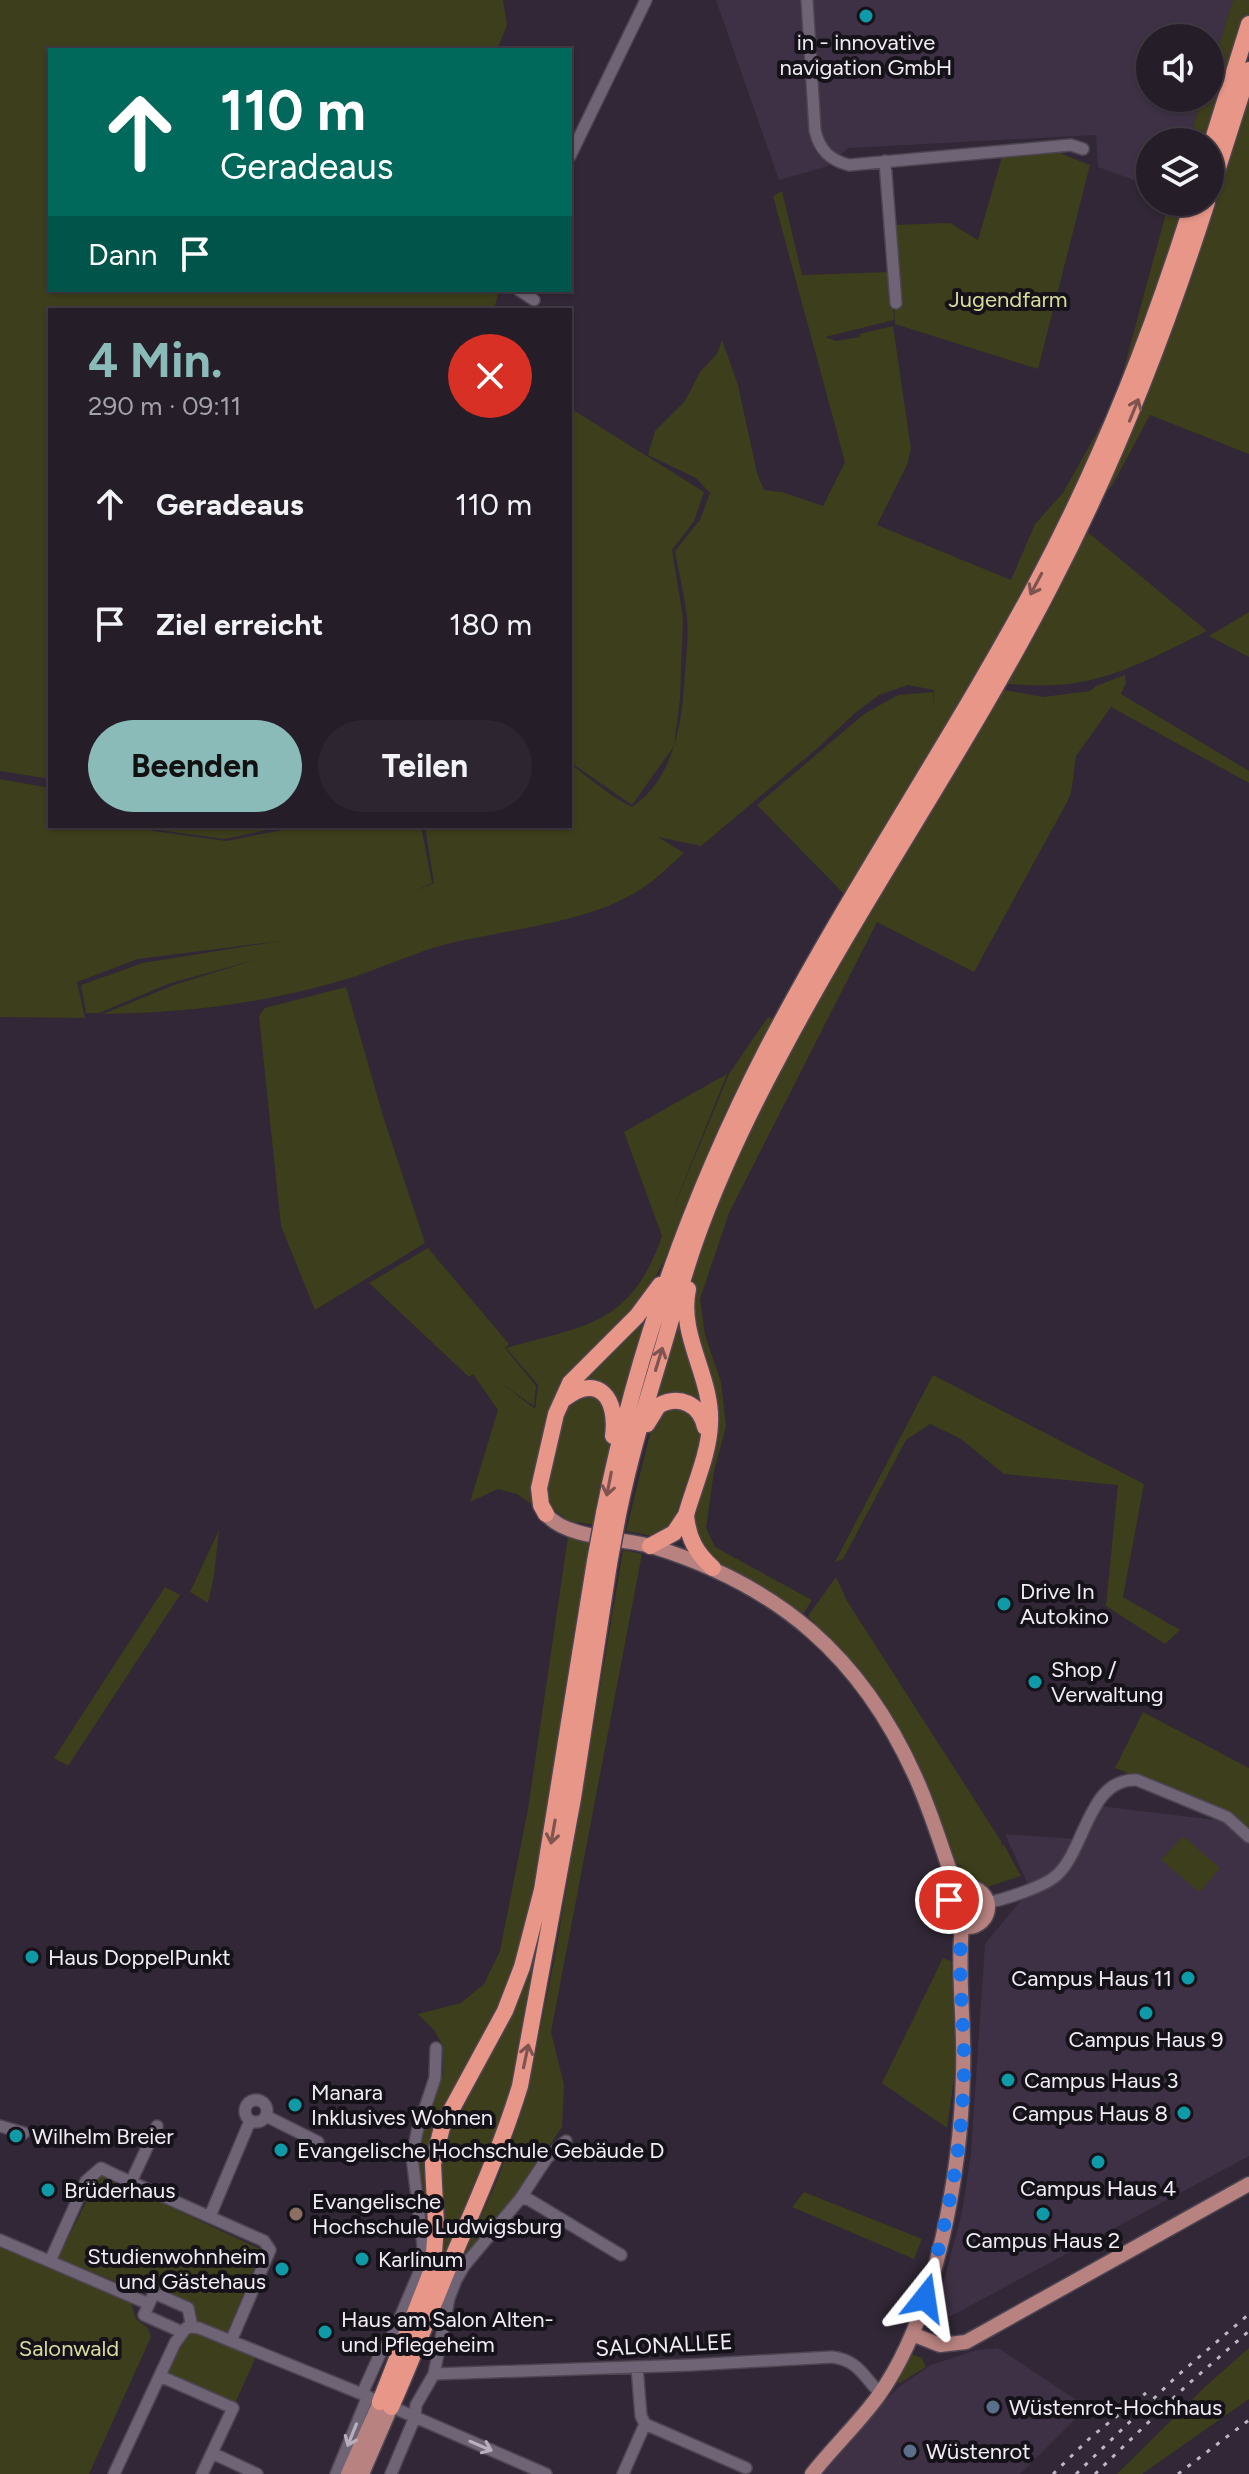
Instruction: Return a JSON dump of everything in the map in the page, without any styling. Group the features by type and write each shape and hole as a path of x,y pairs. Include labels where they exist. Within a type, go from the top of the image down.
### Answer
{"highway":[{"path":"1217,128 1249,24"},
{"path":"1224,149 1249,70"},
{"path":"1007,653 1111,428 1141,354 1188,216"},
{"path":"622,1458 694,1245 735,1145 831,961 1082,524 1155,357 1202,216"},
{"path":"375,2400 433,2267 436,2225 433,2164 442,2127 505,2011 522,1967 542,1890 622,1458 669,1272 725,1135 825,943 966,722"},
{"path":"650,1546 674,1533 686,1515 711,1423 706,1390 688,1327 686,1297 694,1245"},
{"path":"546,1514 541,1505 539,1488 556,1414 570,1383 637,1316 669,1272"},
{"path":"564,1399 583,1388 594,1387 604,1394 615,1415 612,1444 622,1458"},
{"path":"622,1458 638,1448 652,1413 665,1402 686,1402 697,1409 703,1418 708,1438"},
{"path":"686,1515 692,1543 713,1568"},
{"path":"375,2400 506,2131 531,2035 573,1798 602,1562"}],"main road":[{"path":"546,1514 566,1529 650,1546 713,1568 800,1619 838,1657 864,1689 896,1739 915,1775 957,1890"},
{"path":"975,1889 981,1892 987,1903 985,1917 968,1927 956,1923 948,1913 949,1900 957,1890 975,1889"},
{"path":"812,2474 878,2396 919,2318 942,2233 959,2148 964,2061 960,1972 962,1926"},
{"path":"912,2334 940,2345 966,2342 1249,2184"},
{"path":"348,2474 375,2400"},
{"path":"362,2474 375,2400"}],"street":[{"path":"572,152 646,0"},
{"path":"807,0 815,130 824,152 838,163 849,165 1071,145 1083,149"},
{"path":"885,161 896,303"},
{"path":"522,292 534,300"},
{"path":"987,1903 1056,1877 1105,1793 1117,1781 1124,1779 1137,1780 1227,1817 1249,1837"},
{"path":"336,2474 375,2400 380,2354 390,2341 421,2268 423,2246 412,2157 435,2078 436,2048"},
{"path":"250,2121 244,2110 252,2100 264,2103 266,2116"},
{"path":"250,2121 259,2121 266,2116"},
{"path":"266,2116 318,2142"},
{"path":"210,2216 250,2121"},
{"path":"0,2126 24,2133"},
{"path":"131,2182 157,2126"},
{"path":"391,2474 415,2417 416,2405 434,2374 449,2298 456,2280 464,2266 520,2199 547,2158 566,2141"},
{"path":"50,2261 86,2181 101,2168 210,2216 264,2241 270,2250 231,2341"},
{"path":"520,2199 528,2199 621,2255"},
{"path":"0,2240 149,2304"},
{"path":"114,2474 160,2376 187,2330 188,2308 154,2293 144,2315 187,2330 199,2328 546,2474"},
{"name":"SALONALLEE","path":"434,2374 846,2358 854,2363 878,2396"},
{"path":"637,2367 641,2416 645,2424 746,2468"},
{"path":"160,2376 233,2408 202,2474"},
{"path":"623,2474 645,2424"},
{"path":"212,2453 238,2470 257,2474"}],"shaded area":[{"path":"716,0 1233,0 1224,29 1224,24 1136,24 1136,112 1198,112 1192,128 1136,128 1136,181 1098,167 1096,135 848,148 828,166 779,180"},
{"path":"1091,1805 1224,1821 1249,1843 1249,2156 938,2323 934,2319 962,2212 971,2153 985,1944 1030,1889 1005,1834 1074,1839"},
{"path":"998,2348 1087,2407 1020,2474 812,2474 900,2386 931,2365 977,2350"}],"green space":[{"path":"0,0 503,0 507,25 498,48 48,48 48,292 498,292 494,308 48,308 48,779 0,771"},
{"path":"1233,0 1249,0 1249,24 1224,100 1224,29"},
{"path":"1249,70 1249,454 1150,415 1113,484 1082,524 1195,216 1224,216 1224,138"},
{"path":"1198,112 1220,112 1215,128 1192,128"},
{"name":"Jugendfarm","path":"1057,152 1090,165 1038,369 895,324 891,225 950,223 978,240 1002,157"},
{"path":"782,191 802,275 890,272 894,320 825,337 836,341 893,326 911,449 907,465 877,525 1011,580 1035,524 1063,493 1116,398 1165,216 1188,216 1120,402 1062,530 962,717 846,896 757,805 864,714 898,695 933,692 933,707 934,690 908,685 879,695 701,846 658,837 684,853 647,885 600,909 436,947 350,978 289,994 197,1009 103,1014 174,985 258,959 168,984 99,1013 86,1013 81,985 143,963 280,941 138,959 77,982 85,1018 0,1017 0,779 48,788 48,828 149,828 226,841 293,828 421,828 432,883 413,892 434,883 425,828 572,828 572,766 632,807 645,796 665,769 677,737 683,703 687,644 685,602 675,551 700,520 710,493 696,478 648,455 655,431 685,401 700,372 717,354 722,340 738,385 757,473 764,490 782,492 823,506 845,462 773,196"},
{"path":"572,409 704,492 694,521 672,550 683,618 680,699 674,746 632,805 572,763"},
{"path":"1084,529 1207,631 1142,662 1091,680 1057,685 1006,684"},
{"path":"1249,612 1249,657 1209,636"},
{"path":"1125,675 1126,683 1121,694 1249,771 1249,783 1111,707 1076,756 1071,793 1066,804 974,972 877,922 729,1213 700,1299 705,1335 721,1382 726,1427 714,1471 706,1528 715,1547 812,1600 800,1619 713,1568 687,1526 708,1438 686,1297 691,1273 735,1145 994,688 1043,697 1090,691"},
{"path":"151,828 276,828 225,839"},
{"path":"346,987 383,1116 425,1243 315,1310 281,1226 259,1016 265,1008"},
{"path":"768,1017 773,1019 726,1111 664,1261 643,1299 573,1371 536,1507 517,1494 498,1489 470,1502 498,1410 473,1374 469,1377 369,1283 428,1248 509,1344 505,1348 536,1386 534,1406 501,1383 535,1409 538,1385 506,1348 583,1326 603,1317 636,1288 662,1236 624,1132 727,1074 669,1219 729,1074"},
{"path":"681,1303 703,1404 681,1394 659,1399 658,1379"},
{"path":"642,1318 643,1337 622,1405 605,1386 580,1378"},
{"path":"933,1375 1144,1484 1123,1597 1180,1630 1165,1644 1106,1606 1118,1485 1004,1474 961,1439 930,1424 906,1440 843,1559 835,1562"},
{"path":"582,1393 604,1399 612,1419 609,1454 595,1525 569,1521 547,1505 546,1484 568,1403"},
{"path":"668,1406 686,1407 699,1420 701,1441 672,1525 653,1536 626,1531 652,1426"},
{"path":"219,1530 214,1576 208,1603 190,1592"},
{"path":"568,1537 593,1542 544,1854 519,1959 505,1995 435,2126 430,2251 416,2164 425,2123 443,2075 443,2046 434,2030 418,2014 461,2003 484,1984 500,1951 528,1809"},
{"path":"623,1550 642,1554 551,2032 564,2085 562,2127 515,2197 458,2268 499,2176 526,2099 555,1956"},
{"path":"836,1577 847,1601 1001,1841 1002,1848 1003,1843 1021,1876 984,1888 957,1881 952,1865 966,1866 952,1863 888,1712 808,1616"},
{"path":"165,1587 180,1595 68,1766 54,1758"},
{"path":"1143,1712 1249,1768 1249,1831 1229,1814 1115,1768"},
{"path":"1183,1836 1220,1868 1200,1892 1161,1860"},
{"path":"967,1894 976,1898 980,1907 976,1916 967,1920 958,1916 954,1907 958,1898"},
{"path":"548,1907 524,2033 500,2130 439,2275 444,2219 439,2164 450,2128 519,2002"},
{"path":"943,1958 951,1961 958,2051 947,2128 882,2083"},
{"path":"100,2174 262,2250 228,2331 231,2341 258,2352 233,2408 160,2376 191,2303 155,2288 134,2289 58,2258"},
{"path":"804,2192 922,2239 914,2259 792,2207"},
{"name":"Salonwald","path":"0,2241 130,2299 136,2319 148,2328 151,2337 89,2474 0,2474"},
{"path":"1249,2348 1249,2399 1142,2474 1117,2474 1206,2386"},
{"path":"911,2354 922,2358 926,2367 900,2383 895,2382"}],"railway":[{"path":"1076,2474 1177,2376 1249,2314"},
{"path":"1095,2474 1186,2386 1249,2331"},
{"path":"1053,2474 1091,2437 1146,2393"},
{"path":"1178,2474 1249,2420"}],"place":[{"name":"in - innovative navigation GmbH","path":"866,16"},
{"name":"Drive In Autokino","path":"1004,1604"},
{"name":"Shop / Verwaltung","path":"1035,1682"},
{"name":"Haus DoppelPunkt","path":"32,1957"},
{"name":"Campus Haus 11","path":"1188,1978"},
{"name":"Campus Haus 9","path":"1146,2013"},
{"name":"Campus Haus 3","path":"1008,2080"},
{"name":"Manara Inklusives Wohnen","path":"295,2105"},
{"name":"Campus Haus 8","path":"1184,2113"},
{"name":"Wilhelm Breier","path":"16,2136"},
{"name":"Evangelische Hochschule Gebäude D","path":"281,2150"},
{"name":"Campus Haus 4","path":"1098,2162"},
{"name":"Brüderhaus","path":"48,2190"},
{"name":"Evangelische Hochschule Ludwigsburg","path":"296,2214"},
{"name":"Campus Haus 2","path":"1043,2214"},
{"name":"Karlinum","path":"362,2259"},
{"name":"Studienwohnheim und Gästehaus","path":"282,2269"},
{"name":"Haus am Salon Alten- und Pflegeheim","path":"325,2332"},
{"name":"Wüstenrot-Hochhaus","path":"993,2407"},
{"name":"Wüstenrot","path":"910,2451"}],"route":[{"path":"925,2298 954,2178 963,2103 962,1926 951,1919 949,1900"}]}
